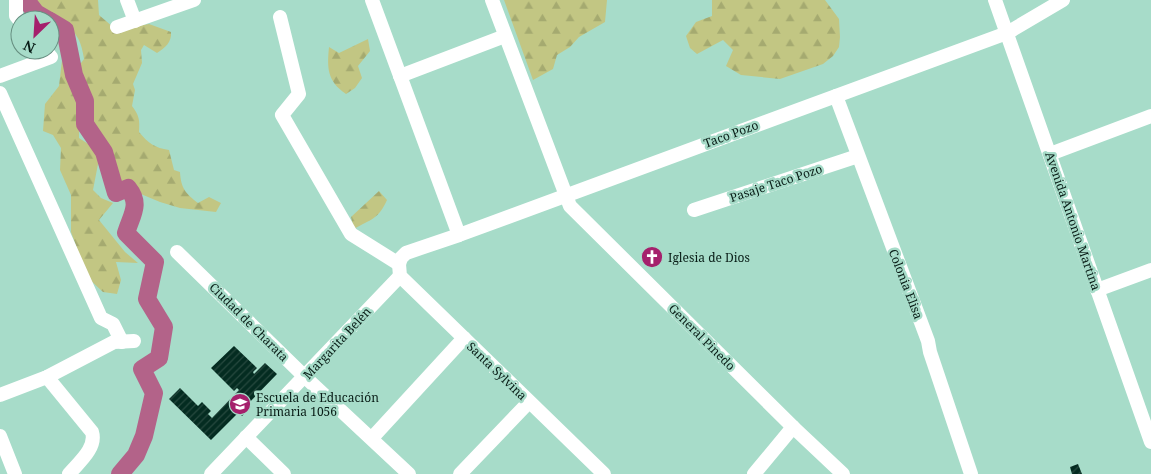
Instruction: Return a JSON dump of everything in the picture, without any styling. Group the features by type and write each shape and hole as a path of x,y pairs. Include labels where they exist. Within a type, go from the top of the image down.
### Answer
{"street":[{"path":"127,0 135,21"},
{"path":"117,28 194,0"},
{"path":"372,0 460,235"},
{"name":"General Pinedo","path":"492,0 570,206 843,474"},
{"name":"Avenida Antonio Martina","path":"995,0 1151,442"},
{"name":"Taco Pozo","path":"400,270 401,258 406,253 460,235 1007,33 1063,0"},
{"name":"Santa Sylvina","path":"280,17 299,94 282,115 351,234 400,270 464,338 604,474"},
{"path":"400,76 506,36"},
{"path":"0,76 33,60"},
{"path":"0,93 101,318 113,324 128,341 114,342 47,377 0,395"},
{"name":"Colonia Elisa","path":"836,96 928,341 971,474"},
{"path":"1050,154 1151,116"},
{"name":"Pasaje Taco Pozo","path":"694,210 858,156"},
{"name":"Ciudad de Charata","path":"177,252 305,377 409,474"},
{"name":"Margarita Belén","path":"211,474 305,377 400,270"},
{"path":"1097,290 1150,273"},
{"path":"372,438 464,338"},
{"path":"47,377 92,432 94,439 92,446 69,474"},
{"path":"460,474 529,402"},
{"path":"754,474 793,427"},
{"path":"0,436 15,474"},
{"path":"246,437 284,474"}],"green space":[{"path":"33,0 98,0 99,15 120,33 149,24 171,32 167,44 157,53 144,45 141,50 142,63 133,84 135,90 132,106 138,118 139,132 152,144 169,150 174,170 180,172 181,182 187,193 198,203 209,197 221,203 216,212 180,208 136,192 127,184 116,183 113,155 90,124 87,98 75,62 81,63 84,59 78,39 68,26 60,21 60,10 36,9"},
{"path":"504,0 607,0 605,22 579,37 570,47 557,55 553,69 533,80"},
{"path":"712,0 825,0 839,19 839,47 833,56 823,64 780,79 741,75 726,66 733,50 723,40 697,54 690,48 686,36 696,22 712,16"},
{"path":"368,39 370,51 358,66 362,78 355,88 346,94 335,84 330,74 328,68 329,47 339,53"},
{"path":"62,60 79,109 79,138 99,151 93,190 101,198 113,203 99,220 125,252 138,263 116,262 121,280 117,294 103,292 88,278 71,232 71,195 60,170 61,148 53,135 43,131 45,104 59,86"},
{"path":"379,191 387,200 380,212 354,229 351,217"}],"building":[{"path":"234,346 257,368 253,372 254,374 265,363 277,374 247,405 250,408 242,416 239,412 211,440 169,399 180,388 198,406 202,402 211,411 208,414 212,418 239,390 237,388 234,391 211,368"},
{"path":"1078,464 1082,474 1072,474 1070,467"}],"waterway":[{"path":"26,0 34,10"},
{"path":"60,27 65,30 74,75 85,101 85,124 104,152 116,193 128,188 134,199 134,209 126,233 155,262 147,299 164,327 159,358 142,369 154,393 144,436 136,455 120,474"}],"place":[{"name":"Iglesia de Dios","path":"652,257"},
{"name":"Escuela de Educación Primaria 1056","path":"240,404"}]}
